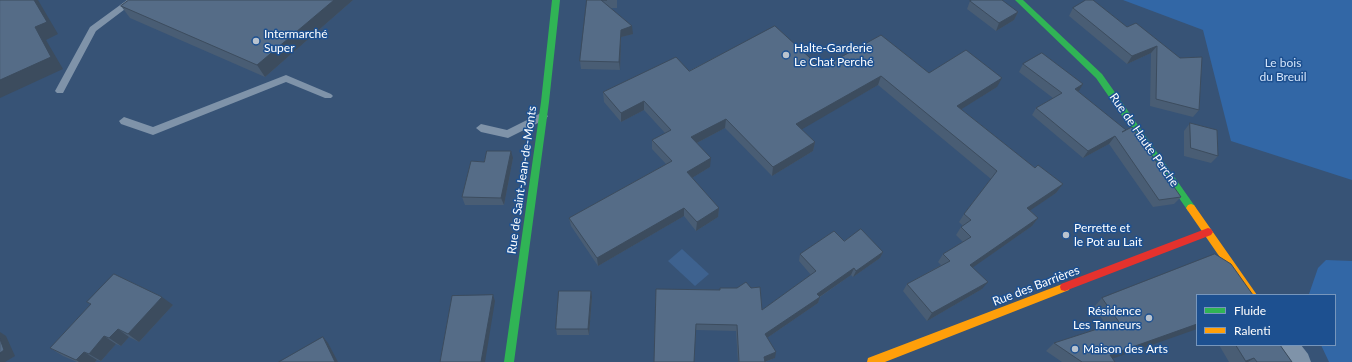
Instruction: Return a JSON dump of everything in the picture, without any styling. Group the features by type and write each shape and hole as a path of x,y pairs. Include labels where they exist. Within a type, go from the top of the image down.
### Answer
{"street":[{"name":"Rue de Saint-Jean-de-Monts","path":"509,362 543,116 556,0"},
{"name":"Rue de Haute Perche","path":"1019,0 1099,76 1251,294"},
{"name":"Rue des Barrières","path":"872,362 1208,232"},
{"path":"1289,346 1300,362"}],"lane":[{"path":"60,91 93,29 133,0"},
{"path":"124,121 153,130 286,78 328,96"},
{"path":"481,128 508,134 543,116"}],"green space":[{"name":"Le bois du Breuil","path":"1123,0 1352,0 1352,180 1231,141 1203,30"},
{"path":"1326,260 1352,261 1352,362 1329,362 1321,346 1336,346 1336,294 1309,294 1318,268"}],"shaded area":[{"path":"682,249 709,274 695,286 668,261"}],"building":[{"path":"0,0 34,0 47,22 35,27 51,57 0,80"},
{"path":"129,0 334,0 257,65 121,6"},
{"path":"587,0 601,0 632,26 621,30 619,62 580,61"},
{"path":"1002,0 1018,12 999,23 970,1"},
{"path":"1086,0 1093,0 1127,27 1136,23 1180,58 1202,57 1199,110 1156,99 1157,46 1132,56 1073,8"},
{"path":"775,26 821,68 881,35 929,73 966,50 1002,78 957,106 1035,168 1038,165 1063,184 1027,208 1038,218 970,265 988,282 932,313 907,284 950,261 943,254 971,237 961,227 971,220 964,214 997,171 881,76 796,124 815,142 773,167 726,119 691,137 711,158 687,172 719,208 697,222 684,208 597,258 569,218 672,161 652,140 671,130 644,101 621,113 603,92 676,57 689,71"},
{"path":"1042,53 1083,84 1075,89 1126,130 1132,127 1181,197 1159,200 1115,136 1088,151 1036,108 1062,93 1023,64"},
{"path":"1190,123 1217,130 1218,156 1191,148"},
{"path":"487,151 511,151 501,198 462,197 471,161 484,162"},
{"path":"861,229 883,252 856,271 854,268 817,294 820,297 765,334 776,352 764,357 765,362 739,362 737,325 696,324 694,362 654,362 656,289 720,290 720,288 737,288 746,282 751,288 760,287 762,310 816,271 800,254 834,231 844,241"},
{"name":"Résidence Les Tanneurs","path":"1215,254 1231,264 1252,294 1196,294 1196,324 1110,355 1115,362 1082,362 1054,343 1119,322 1102,298"},
{"path":"114,274 162,297 128,334 118,329 109,338 104,336 89,354 84,352 76,360 50,348 91,304 87,302"},
{"path":"559,291 591,291 588,329 556,329"},
{"path":"493,295 481,362 440,362 452,296"},
{"path":"323,337 335,362 279,362"},
{"path":"0,339 4,350 0,353"},
{"path":"1237,346 1281,346 1292,362 1257,362 1254,358 1246,361"}],"traffic: fast":[{"path":"509,362 545,102 556,0"},
{"path":"1019,0 1099,76 1191,208"}],"traffic: slow":[{"path":"1191,208 1251,294"},
{"path":"872,362 1065,287"}],"traffic: jam":[{"path":"1065,287 1208,232"}],"place":[{"name":"Intermarché Super","path":"256,41"},
{"name":"Halte-Garderie Le Chat Perché","path":"786,55"},
{"name":"Perrette et le Pot au Lait","path":"1066,235"},
{"name":"Résidence Les Tanneurs","path":"1149,318"},
{"name":"Maison des Arts","path":"1075,349"}]}
